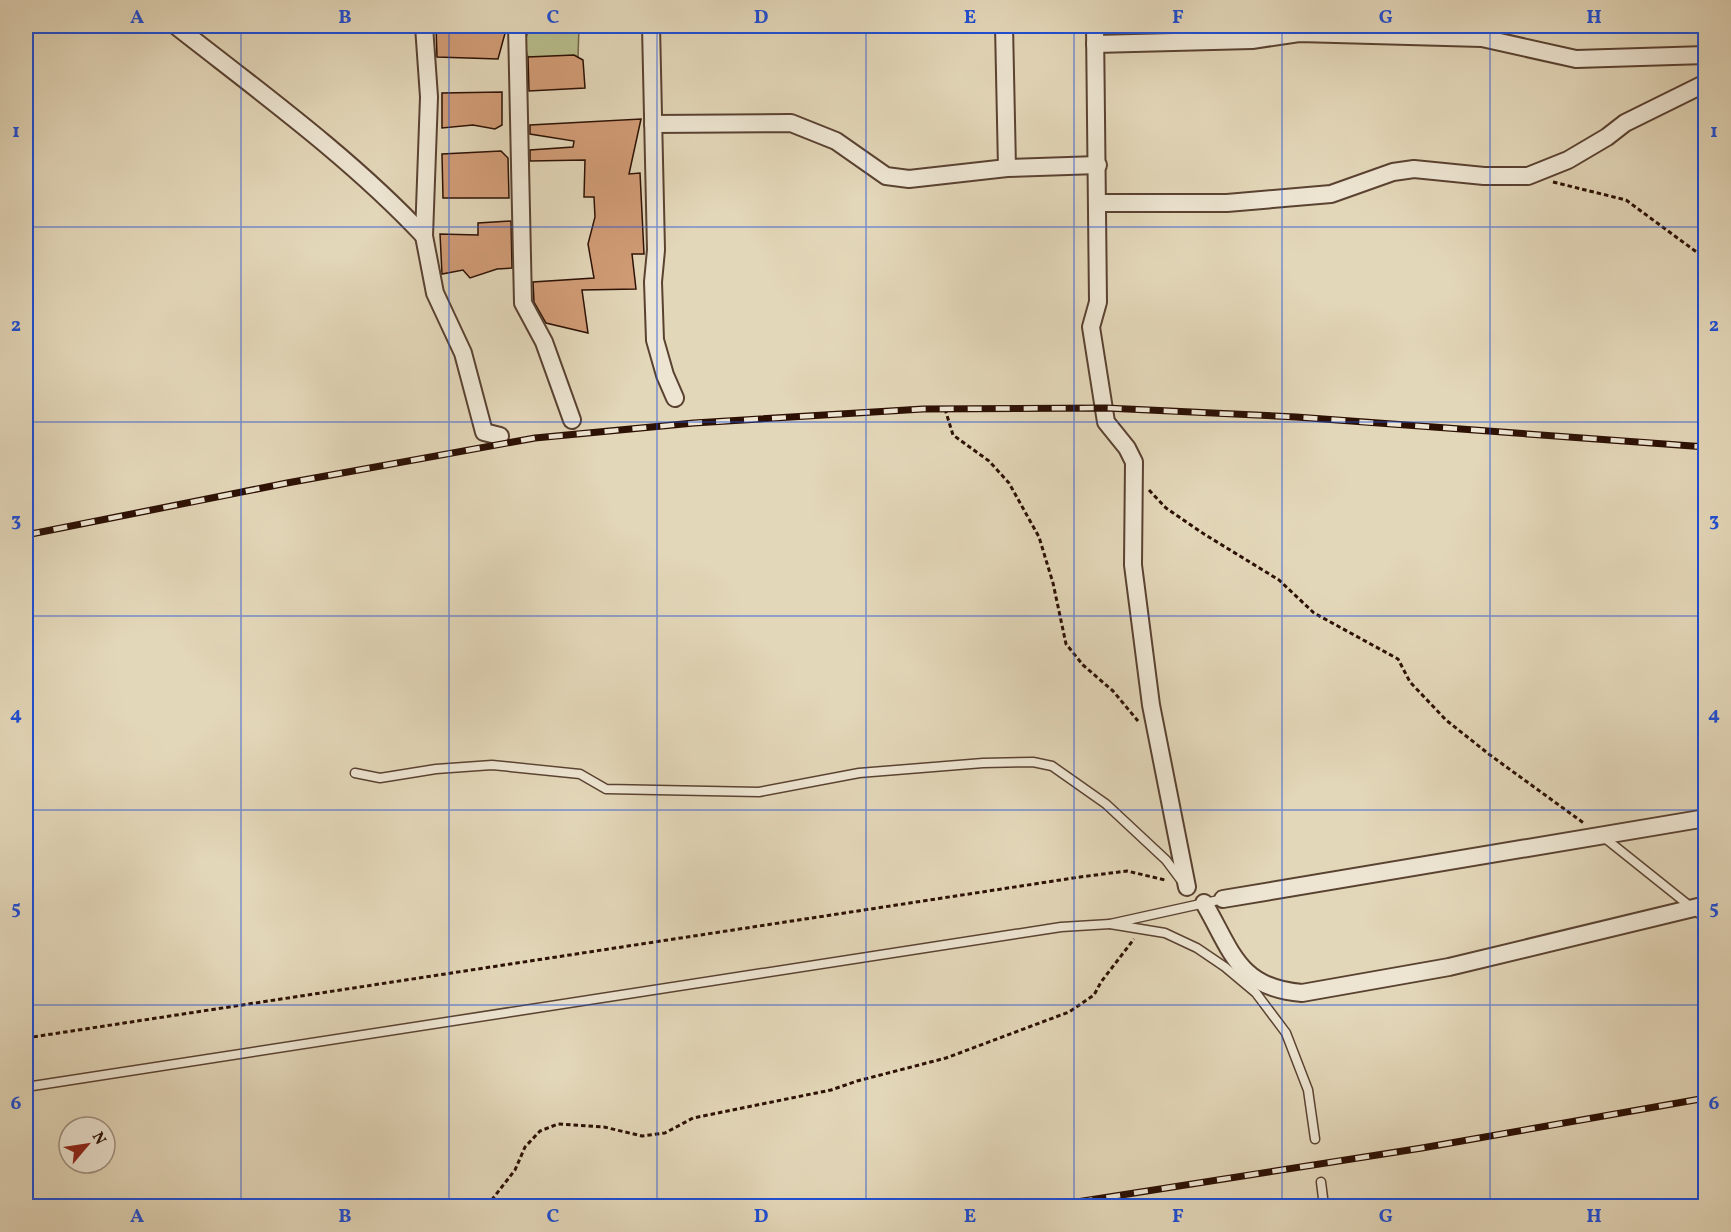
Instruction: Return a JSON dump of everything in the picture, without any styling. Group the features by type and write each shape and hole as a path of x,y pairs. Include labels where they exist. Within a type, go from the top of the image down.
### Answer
{"street":[{"path":"176,26 291,117 395,205 424,236"},
{"path":"424,26 429,97 424,236 435,293 463,354 484,432 500,436"},
{"path":"518,26 523,303 544,342 572,420"},
{"path":"651,26 656,250 653,282 655,340 665,375 675,398"},
{"path":"1004,26 1007,168"},
{"path":"1095,26 1099,203 1098,302 1091,327 1106,422 1127,448 1134,462 1133,565 1157,732 1187,887"},
{"path":"1095,44 1252,40 1299,33 1482,38 1576,59 1706,55"},
{"path":"1099,203 1227,204 1331,194 1393,171 1414,169 1511,177 1539,172 1578,155 1625,123 1683,97 1706,83"},
{"path":"653,124 791,123 836,141 886,176 909,179 1007,168 1098,165"},
{"path":"1223,899 1706,818"},
{"path":"1204,903 1232,957 1249,976 1277,991 1302,993 1449,967 1698,906"}],"lane":[{"path":"355,772 380,778 492,765 580,774 606,789 759,792 859,773 982,763 1033,762 1052,766 1106,804 1166,860 1187,887"},
{"path":"1601,835 1698,906 1706,919"},
{"path":"26,1087 1061,927 1110,924 1223,899"},
{"path":"1110,924 1165,933 1197,948 1225,967 1256,993 1290,1042 1308,1090 1315,1139"},
{"path":"1322,1182 1324,1206"}],"path":[{"path":"1539,172 1555,183 1626,200 1706,259"},
{"path":"945,409 953,435 989,461 1009,483 1039,537 1053,583 1066,644 1083,665 1113,691 1146,730 1157,732"},
{"path":"1135,477 1166,508 1237,556 1279,580 1314,613 1398,658 1410,682 1446,720 1490,755 1601,835"},
{"path":"26,1038 1126,871 1155,876 1187,887"},
{"path":"487,1206 515,1170 525,1147 540,1131 558,1124 604,1127 642,1136 665,1133 693,1118 831,1090 946,1058 1028,1025 1057,1019 1094,996 1140,929"}],"green space":[{"path":"530,26 579,26 578,57 528,57 524,44"}],"building":[{"path":"436,26 507,26 498,59 437,57"},
{"path":"574,55 583,60 585,88 529,91 528,57"},
{"path":"502,92 502,125 495,129 473,125 442,128 442,93"},
{"path":"641,119 629,174 640,173 644,254 632,254 636,289 582,290 588,333 546,323 534,302 533,282 594,278 588,244 595,217 594,197 584,197 585,160 530,161 530,150 573,147 574,141 530,134 530,125"},
{"path":"501,151 508,158 509,198 443,198 442,154"},
{"path":"511,221 512,268 497,269 470,278 463,270 442,274 440,234 478,235 478,223"}],"railway":[{"path":"26,535 287,483 535,438 694,423 923,409 1106,408 1296,417 1706,447"},
{"path":"1051,1206 1422,1148 1706,1098"}]}
